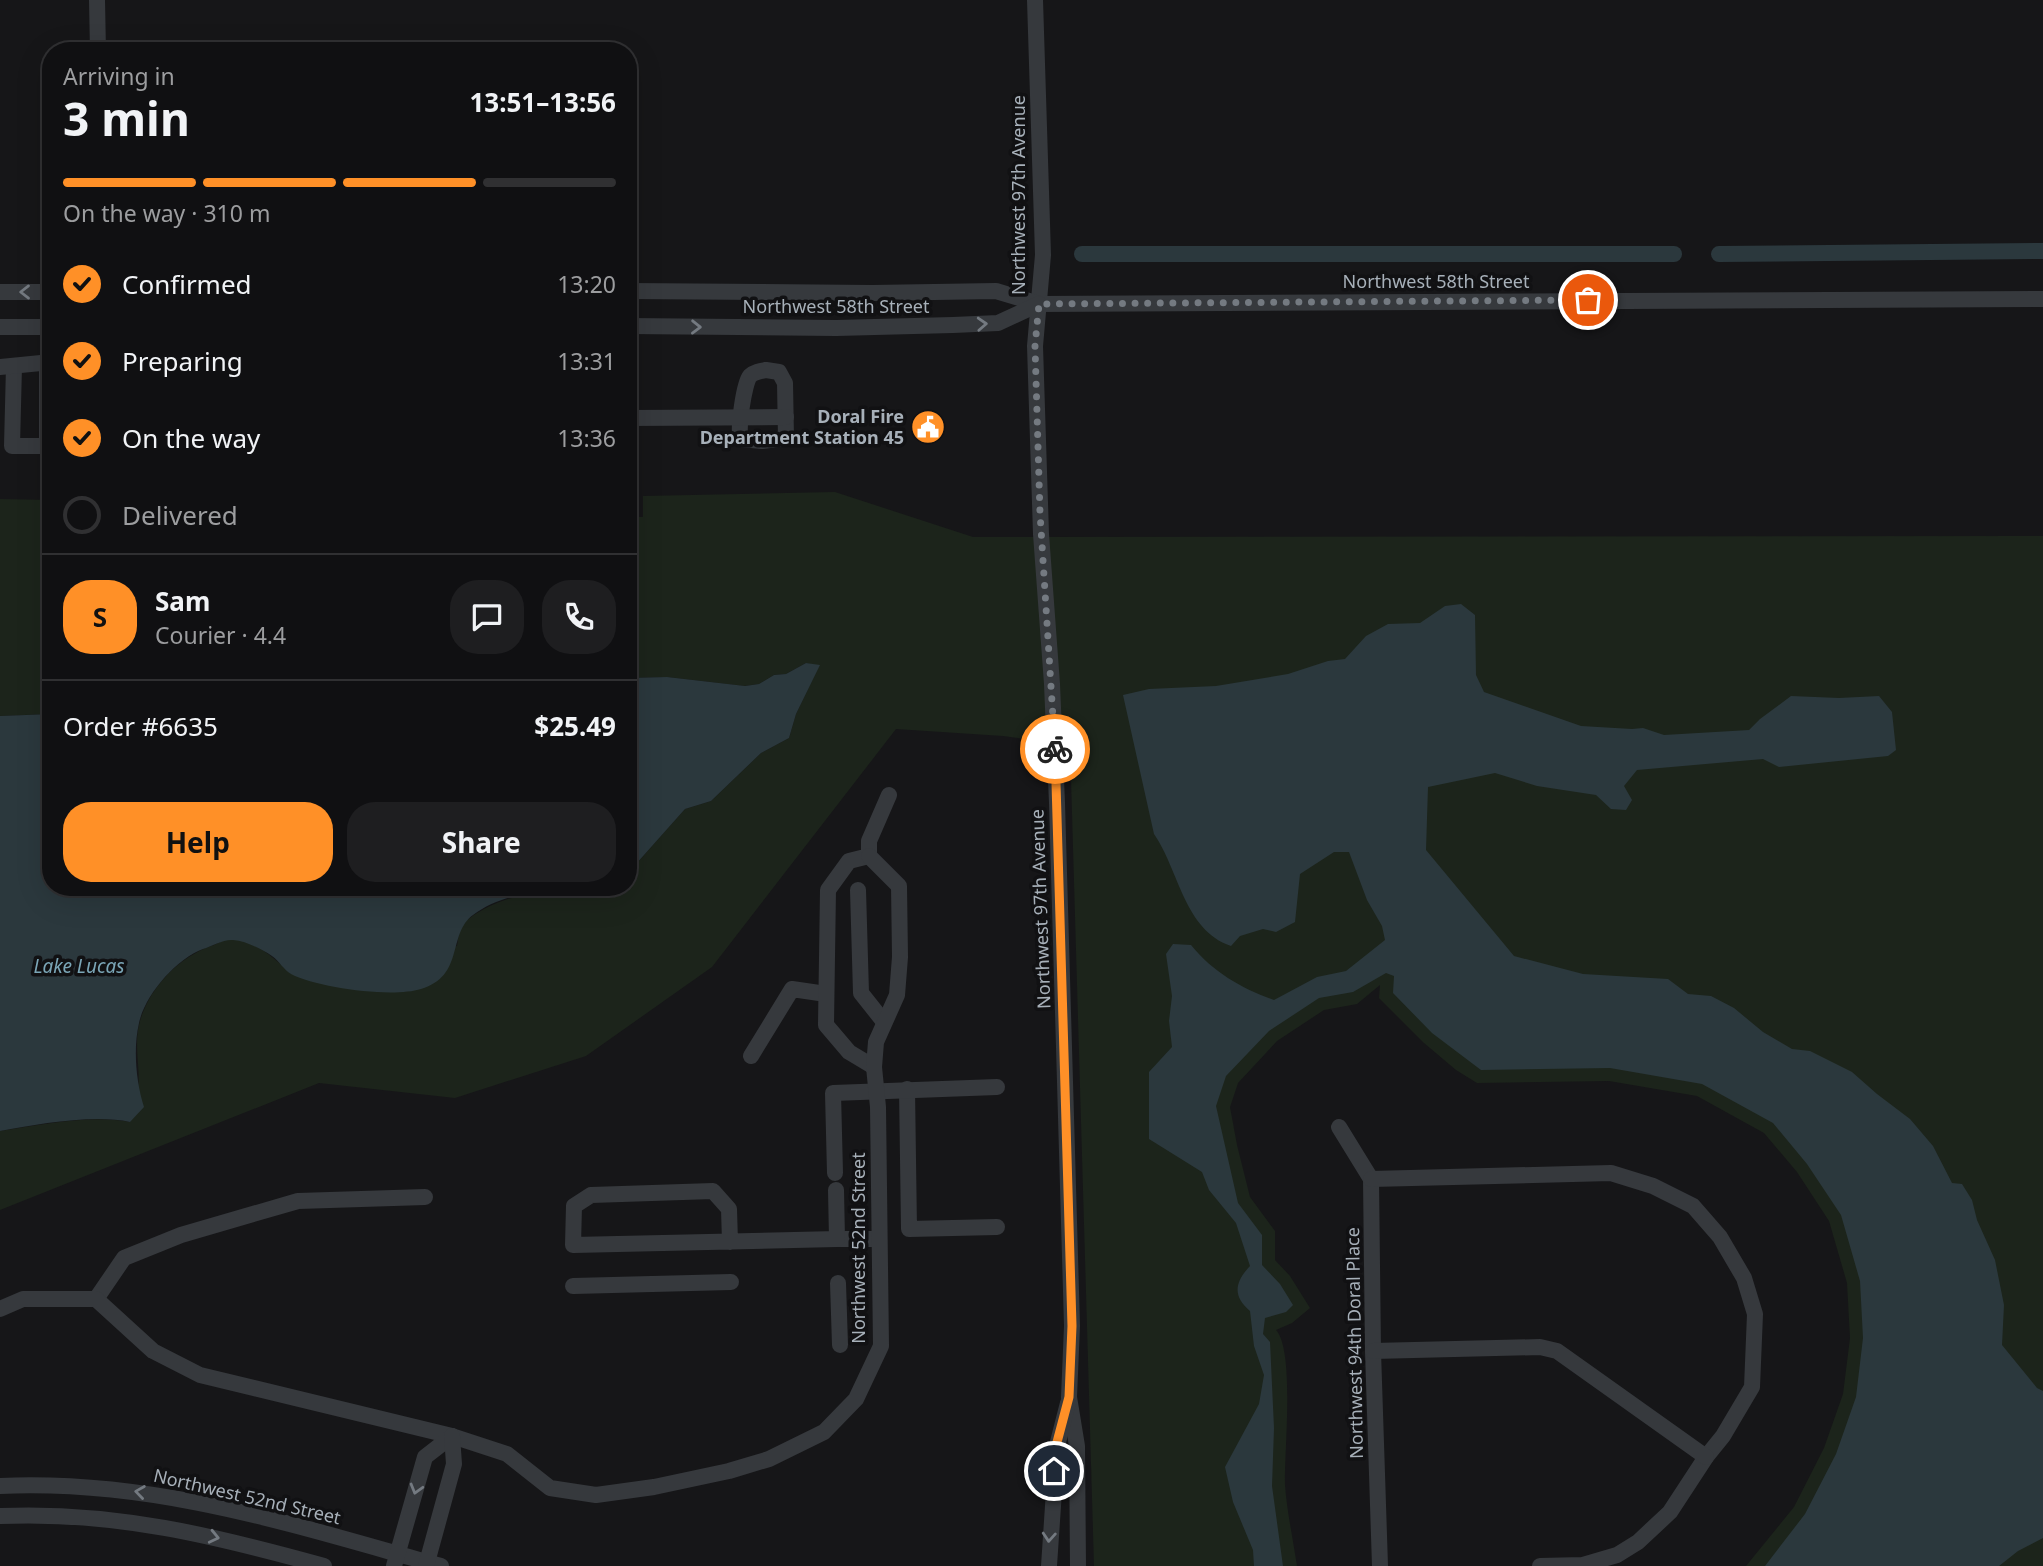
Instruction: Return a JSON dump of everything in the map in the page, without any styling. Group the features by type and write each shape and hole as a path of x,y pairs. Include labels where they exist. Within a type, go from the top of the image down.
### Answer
{"street":[{"path":"97,0 98,42"},
{"name":"Northwest 97th Avenue","path":"1035,0 1042,223 1035,346 1040,523 1052,696 1062,957 1072,1326 1069,1397 1077,1446 1078,1566"},
{"name":"Northwest 58th Street","path":"637,291 996,291 1039,304 2043,299"},
{"path":"0,292 42,292"},
{"name":"Northwest 58th Street","path":"637,326 953,326 998,323 1039,304"},
{"path":"0,327 42,327"},
{"path":"42,363 7,367 12,446 42,446"},
{"path":"758,371 779,372 785,383 786,417 786,438 762,441 740,439 738,429 749,377 758,371"},
{"path":"637,418 786,417"},
{"path":"874,1068 849,1052 827,1025 828,890 849,861 869,856 869,841 889,796"},
{"name":"Northwest 52nd Street","path":"96,1299 153,1351 200,1375 452,1436 507,1454 550,1488 596,1495 654,1487 729,1471 769,1458 824,1432 856,1399 881,1346 874,1068 876,1042 897,995 900,957 899,886 869,856"},
{"path":"859,890 861,993 884,1022"},
{"path":"751,1056 792,989 826,994"},
{"path":"835,1172 832,1093 998,1087"},
{"path":"907,1089 909,1229 998,1227"},
{"path":"1339,1127 1371,1179 1611,1173 1653,1186 1693,1206 1720,1237 1744,1278 1755,1314 1752,1387 1723,1436 1670,1512 1638,1542 1617,1555 1583,1564 1540,1566"},
{"name":"Northwest 94th Doral Place","path":"1371,1179 1380,1566"},
{"path":"836,1190 837,1239"},
{"path":"730,1242 729,1209 713,1191 591,1195 574,1206 573,1245 730,1242 837,1239 880,1239"},
{"path":"0,1309 23,1299 96,1299 124,1258 181,1235 298,1201 425,1197"},
{"path":"573,1286 731,1282"},
{"path":"838,1283 841,1345"},
{"path":"1373,1351 1540,1347 1557,1351 1706,1457"},
{"name":"Northwest 97th Avenue","path":"1049,1566 1048,1547 1056,1446 1069,1397"},
{"path":"396,1560 425,1457 452,1436"},
{"path":"431,1565 454,1464 452,1436"},
{"name":"Northwest 52nd Street","path":"0,1486 79,1486 134,1491 200,1502 396,1560 431,1565"},
{"path":"78,1517 79,1486"},
{"path":"0,1517 78,1517 135,1522 188,1531 324,1566"}],"shaded area":[{"path":"835,492 973,537 2043,536 2043,1566 1746,1566 1794,1507 1824,1448 1843,1394 1850,1338 1847,1283 1829,1221 1797,1172 1764,1133 1697,1096 1609,1081 1477,1083 1456,1070 1424,1043 1379,998 1380,985 1357,1004 1324,1010 1277,1041 1238,1083 1230,1107 1250,1197 1275,1231 1275,1260 1290,1276 1310,1308 1292,1323 1276,1330 1282,1341 1287,1380 1285,1485 1297,1566 1094,1566 1070,745 1003,736 896,729 712,967 586,1056 455,1098 319,1083 0,1210 0,1131 83,1120 130,1122 138,1091 137,1038 140,1021 158,985 187,958 226,940 240,940 264,951 291,974 457,946 460,930 470,918 501,901 519,896 637,896 637,863 685,809 711,801 761,753 789,738 796,714 819,666 806,663 786,674 774,675 759,684 744,686 667,677 637,678 637,517 643,517 643,496"},
{"path":"0,499 42,500 42,714 0,716"}],"water":[{"path":"1461,604 1475,615 1476,675 1484,692 1581,726 1643,728 1664,735 1749,730 1791,696 1879,696 1892,712 1896,750 1888,756 1779,767 1763,759 1637,770 1624,786 1632,800 1626,810 1611,809 1596,795 1537,786 1495,773 1428,787 1426,850 1514,956 1583,974 1668,979 1688,994 1711,996 1734,1008 1763,1032 1792,1049 1810,1051 1852,1072 1910,1119 1933,1146 1952,1183 1962,1184 1972,1200 1977,1220 1995,1260 2004,1305 2002,1345 2037,1388 2043,1391 2043,1538 2018,1551 1999,1566 1765,1566 1805,1514 1836,1454 1856,1397 1863,1338 1860,1281 1841,1215 1807,1164 1773,1123 1702,1084 1610,1068 1481,1070 1432,1033 1393,993 1394,976 1386,973 1353,992 1319,998 1269,1031 1226,1076 1216,1106 1238,1203 1262,1235 1262,1265 1280,1284 1293,1305 1286,1312 1265,1318 1263,1334 1270,1342 1274,1428 1272,1486 1283,1566 1254,1566 1253,1550 1233,1502 1225,1467 1259,1404 1264,1375 1254,1346 1250,1311 1238,1294 1241,1278 1250,1266 1236,1223 1209,1190 1202,1172 1149,1139 1149,1072 1172,1047 1169,1021 1172,996 1166,954 1173,944 1191,945 1209,964 1229,978 1274,1000 1317,977 1346,971 1385,940 1382,926 1367,900 1349,852 1334,852 1300,874 1295,922 1276,932 1263,929 1240,936 1231,946 1215,938 1203,927 1184,898 1163,848 1154,834 1123,695 1149,689 1216,686 1288,674 1328,661 1345,659 1366,636 1388,624 1420,623 1445,606"},
{"path":"806,663 820,665 796,714 789,738 761,753 711,801 685,809 637,863 637,678 667,677 745,686 759,684 774,675 786,674"},
{"name":"Lake Lucas","path":"42,714 42,896 515,896 498,901 473,915 460,933 444,975 435,983 408,992 374,992 319,984 288,972 268,953 238,941 226,941 203,949 172,969 142,1012 136,1054 137,1076 144,1107 130,1122 83,1119 0,1131 0,716"}],"waterway":[{"path":"1719,254 2043,251"},
{"path":"1082,254 1674,254"}],"way so far":[{"path":"1055,749 1040,513 1035,346 1039,304 1588,300"}],"place":[{"name":"Doral Fire Department Station 45","path":"928,427"}],"route":[{"path":"1054,1471 1056,1446 1069,1397 1072,1326 1055,749"}]}
